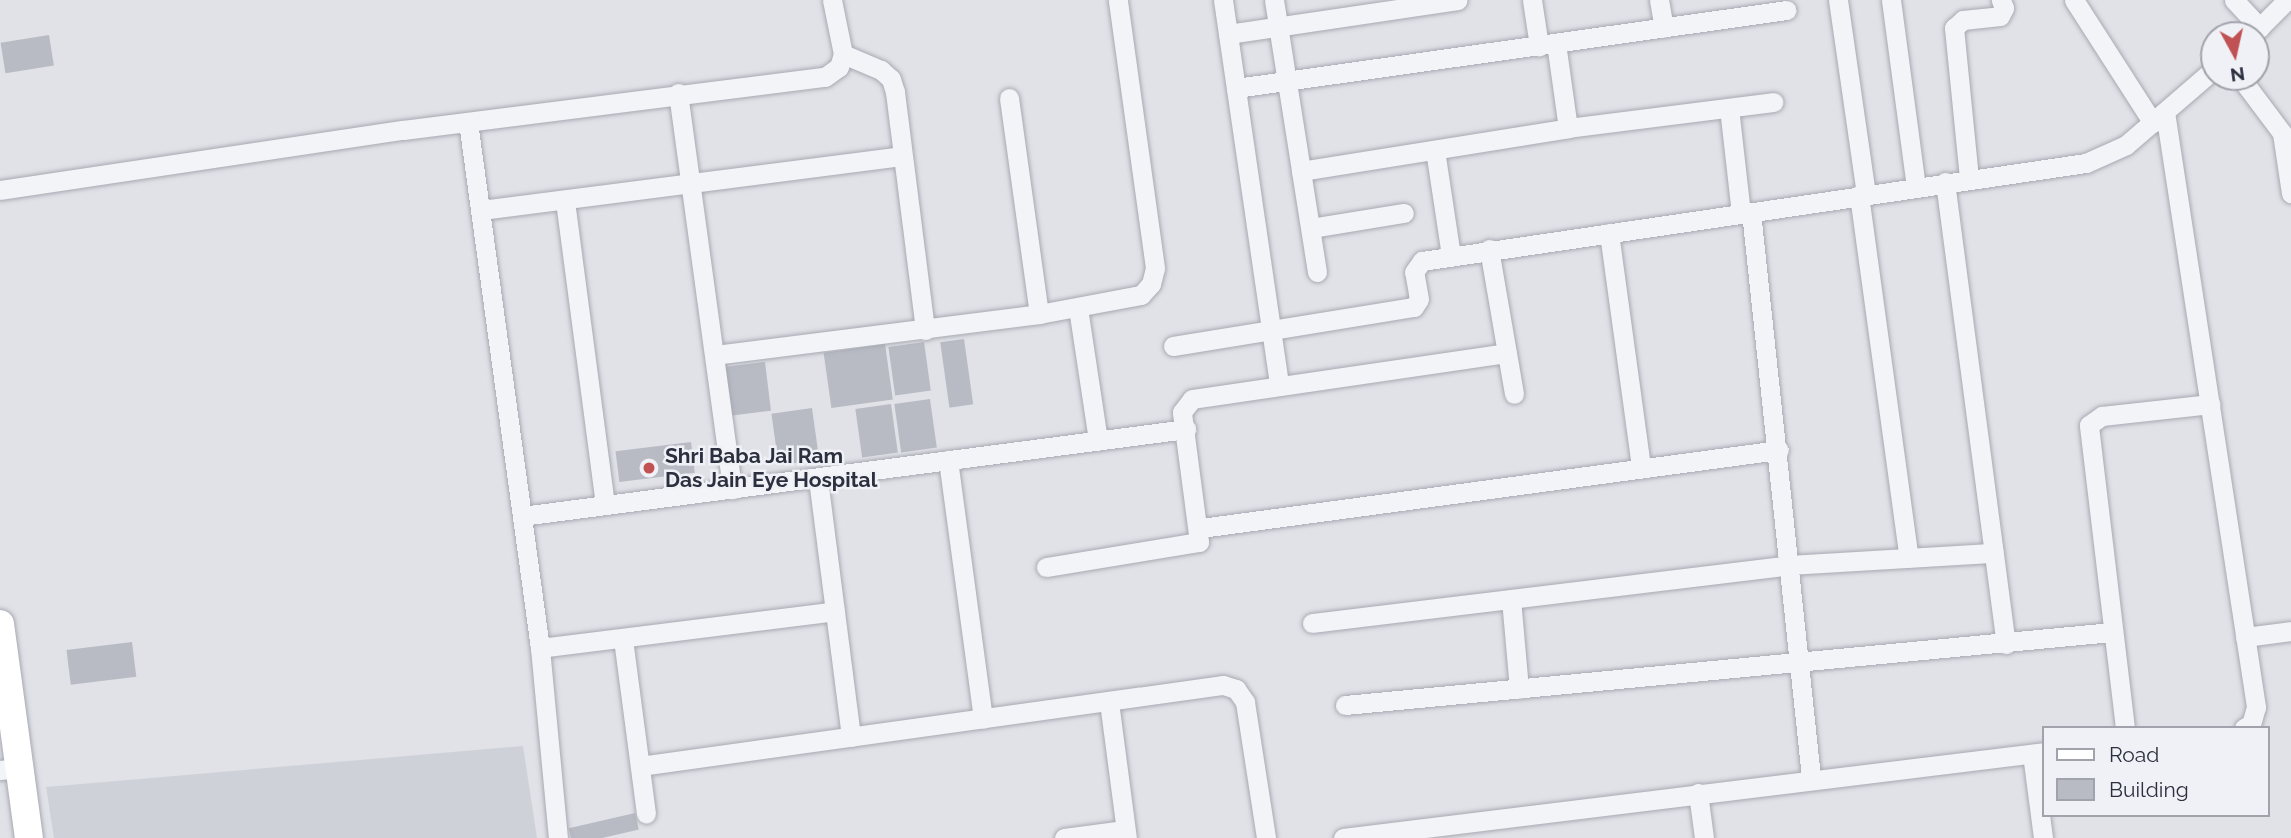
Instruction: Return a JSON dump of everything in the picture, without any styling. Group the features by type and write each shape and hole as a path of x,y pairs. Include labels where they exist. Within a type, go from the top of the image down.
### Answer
{"street":[{"path":"0,190 678,93 825,77 839,67 843,54 832,0"},
{"path":"715,355 1039,314 1141,295 1151,284 1156,268 1118,0"},
{"path":"1223,0 1279,385"},
{"path":"1274,0 1317,272"},
{"path":"1228,34 1457,0"},
{"path":"1532,0 1548,44 1568,128"},
{"path":"1659,0 1664,28"},
{"path":"1838,0 1909,558"},
{"path":"1891,0 1916,187"},
{"path":"1969,178 1954,28 1963,20 2000,16 2004,8 2001,0"},
{"path":"2074,0 2159,118 2210,404 2256,707 2251,724 2248,726"},
{"path":"2234,0 2248,21"},
{"path":"2267,21 2287,0"},
{"path":"1236,89 1787,10"},
{"path":"843,54 891,79 925,330"},
{"path":"1173,346 1414,307 1419,299 1417,265 1451,256 1969,178 2086,163 2110,155 2159,118 2200,81"},
{"path":"2251,91 2282,132 2291,193"},
{"path":"678,93 732,489"},
{"path":"1009,98 1039,314"},
{"path":"1301,172 1568,128 1773,102"},
{"path":"1729,108 1779,450 1811,778"},
{"path":"468,122 540,648 558,838"},
{"path":"1435,150 1451,256"},
{"path":"481,210 902,156"},
{"path":"1945,182 2006,644"},
{"path":"565,201 605,503"},
{"path":"1311,228 1404,213"},
{"path":"1609,233 1641,468"},
{"path":"1489,249 1514,394"},
{"path":"1078,308 1098,440"},
{"path":"1046,567 1193,546 1199,542 1201,527 1182,412 1192,400 1507,353"},
{"path":"2125,726 2089,425 2102,416 2210,404"},
{"path":"523,516 605,503 818,479 1186,429"},
{"path":"1201,527 1779,450"},
{"path":"948,460 983,719"},
{"path":"818,479 851,737"},
{"path":"1312,622 1790,565 1994,553"},
{"path":"1511,598 1519,690"},
{"path":"540,648 835,611"},
{"path":"0,624 10,769 29,838"},
{"path":"2245,636 2291,631"},
{"path":"1345,705 1800,664 2112,632"},
{"path":"623,639 646,813"},
{"path":"640,766 1223,685 1236,689 1245,702 1266,838"},
{"path":"1064,838 1125,834 1109,702"},
{"path":"1343,838 1811,778 2038,753 2043,838"},
{"path":"1698,793 1704,838"},
{"path":"1483,822 1500,838"}],"shaded area":[{"path":"523,746 537,838 54,838 46,787"}],"building":[{"path":"49,35 54,66 5,73 1,43"},
{"path":"964,339 973,404 949,408 940,342"},
{"path":"924,342 931,391 895,396 888,347"},
{"path":"885,344 893,399 831,408 824,353"},
{"path":"765,362 771,411 730,416 724,367"},
{"path":"930,399 937,448 901,453 894,404"},
{"path":"891,404 898,453 862,458 855,409"},
{"path":"812,408 819,459 779,465 771,414"},
{"path":"691,442 695,473 619,482 616,451"},
{"path":"132,642 136,677 71,685 66,650"},
{"path":"635,813 639,830 602,838 571,838 569,828"}],"place":[{"name":"Shri Baba Jai Ram Das Jain Eye Hospital","path":"649,468"}]}
